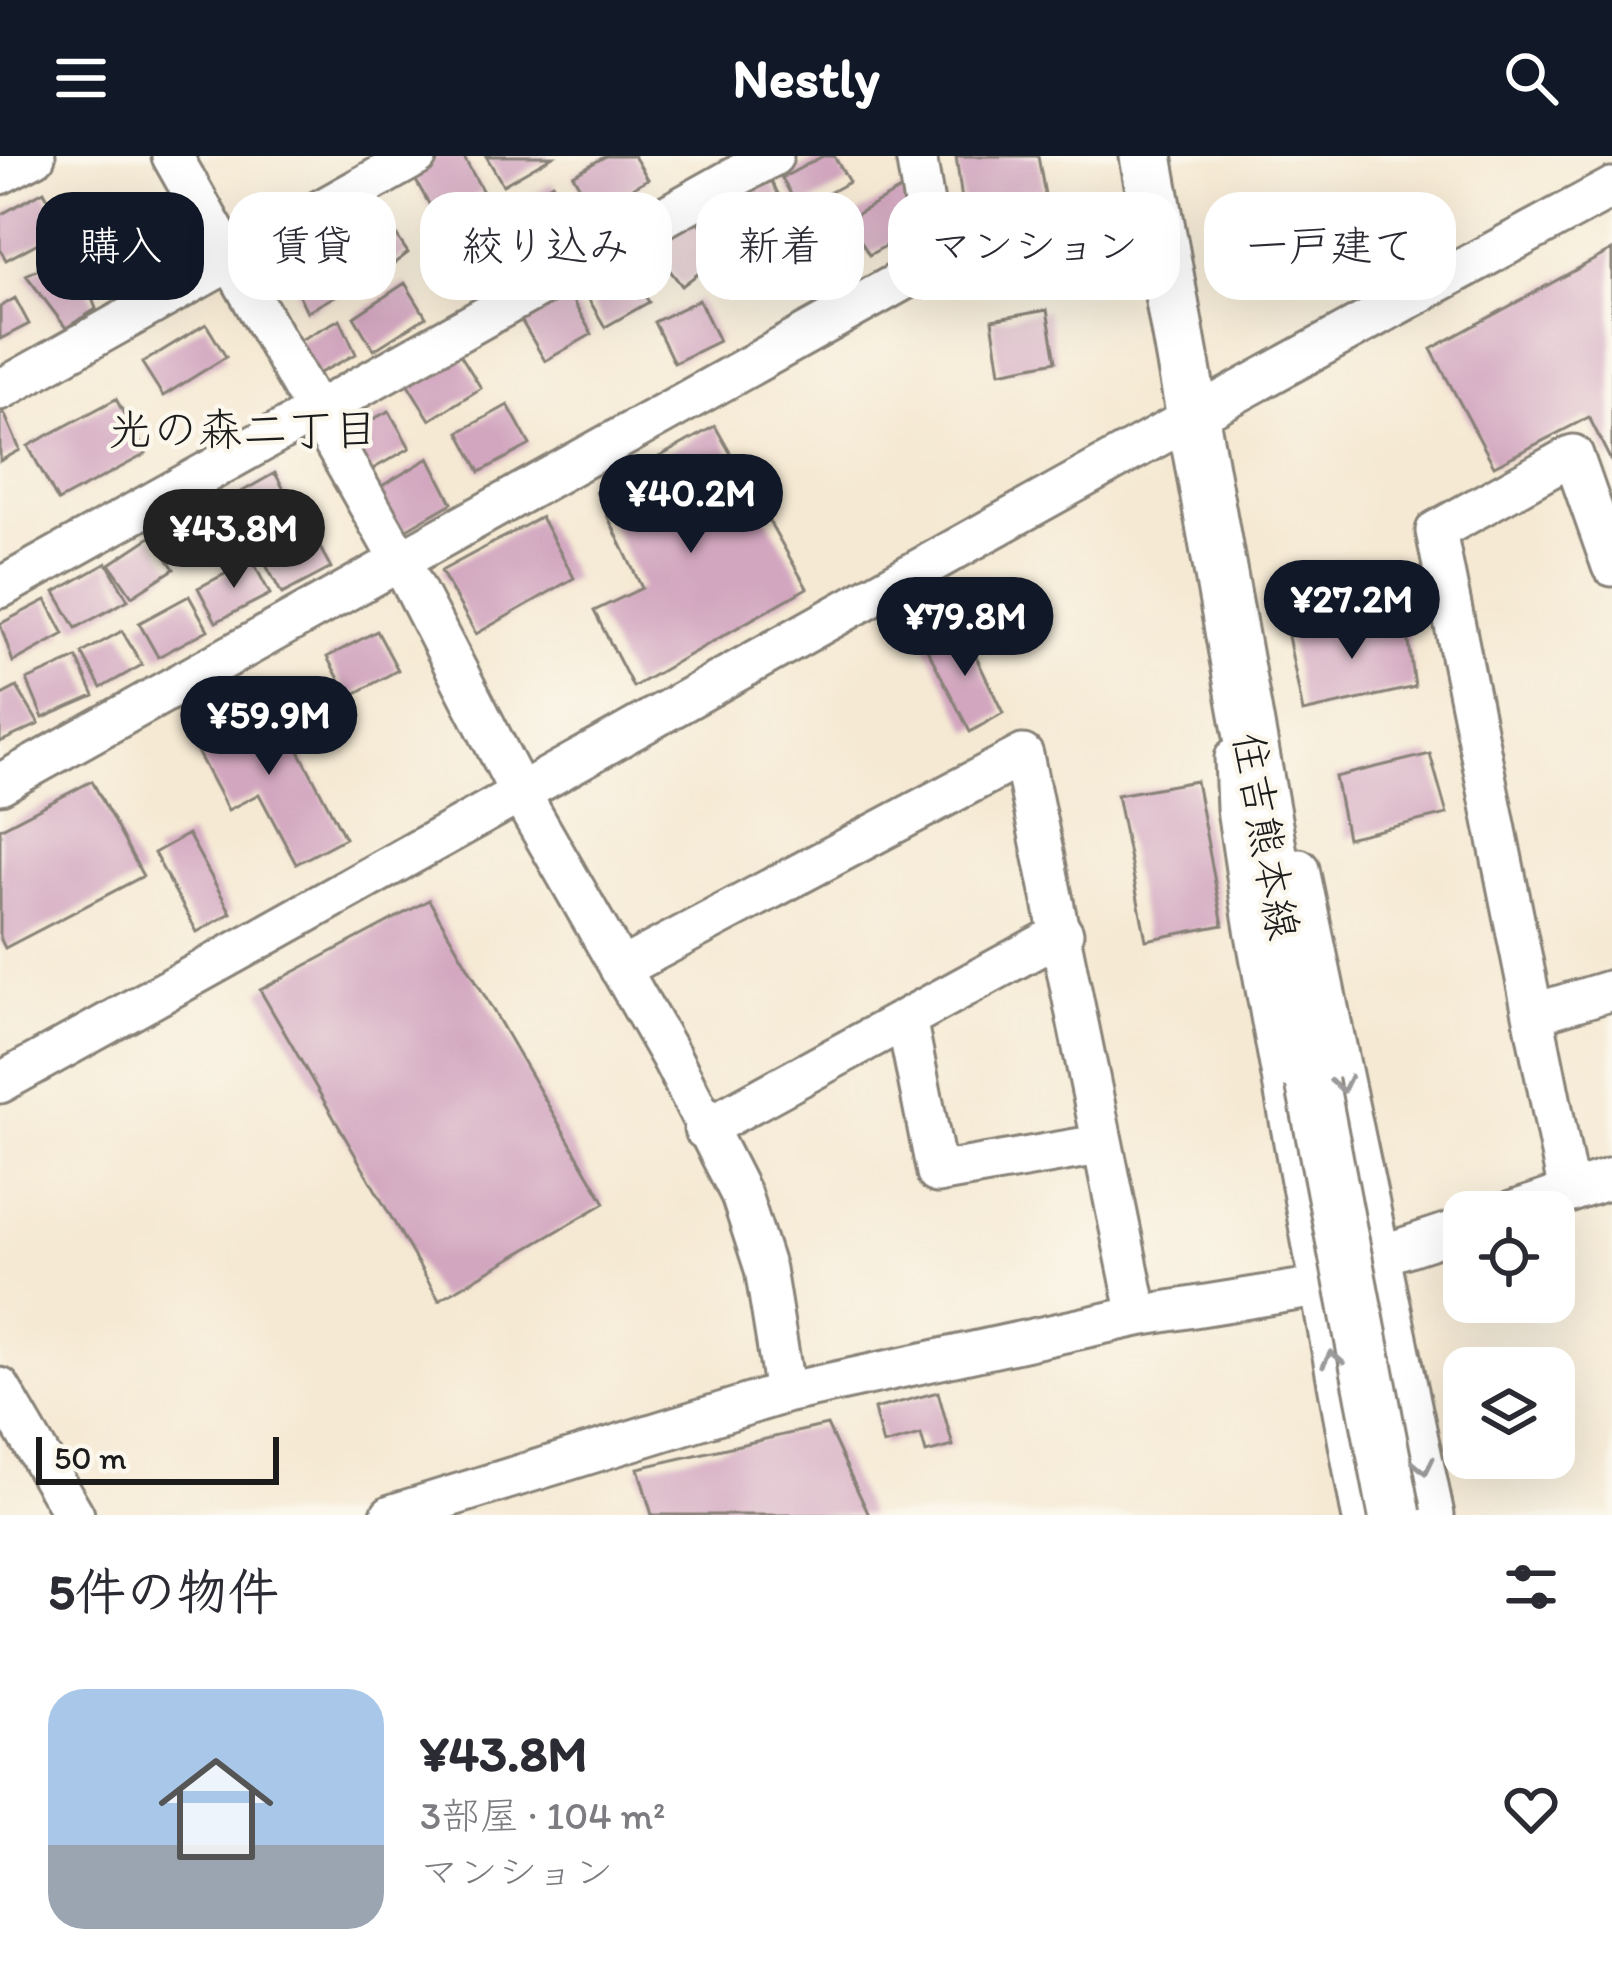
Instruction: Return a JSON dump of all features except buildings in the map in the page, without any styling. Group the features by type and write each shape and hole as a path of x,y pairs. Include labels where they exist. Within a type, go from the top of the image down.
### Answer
{"main road":[{"name":"住吉熊本線","path":"1146,156 1232,646 1395,1515"}],"street":[{"path":"0,174 35,156"},
{"path":"172,156 228,258"},
{"path":"353,192 417,156"},
{"path":"0,588 772,156"},
{"path":"0,784 402,564 934,263 916,156"},
{"path":"0,1083 521,795 1192,414 1612,188"},
{"path":"0,390 228,263"},
{"path":"252,300 402,564 521,795 671,1057 741,1195 759,1250 785,1393"},
{"path":"1568,1191 1436,531 1573,455 1612,566"},
{"path":"1232,646 1286,799 1434,1515"},
{"path":"1232,646 1237,809 1362,1515"},
{"path":"620,969 1023,754 1063,934 1099,1145 1138,1316"},
{"path":"704,1129 907,1023 1063,934"},
{"path":"1533,1014 1612,990"},
{"path":"907,1023 937,1173 1099,1145"},
{"path":"1571,1191 1612,1178"},
{"path":"391,1515 785,1393 1138,1316 1318,1287 1379,1256 1443,1235"},
{"path":"0,1388 74,1515"}],"district":[{"name":"光の森二丁目","path":"243,429"}]}
